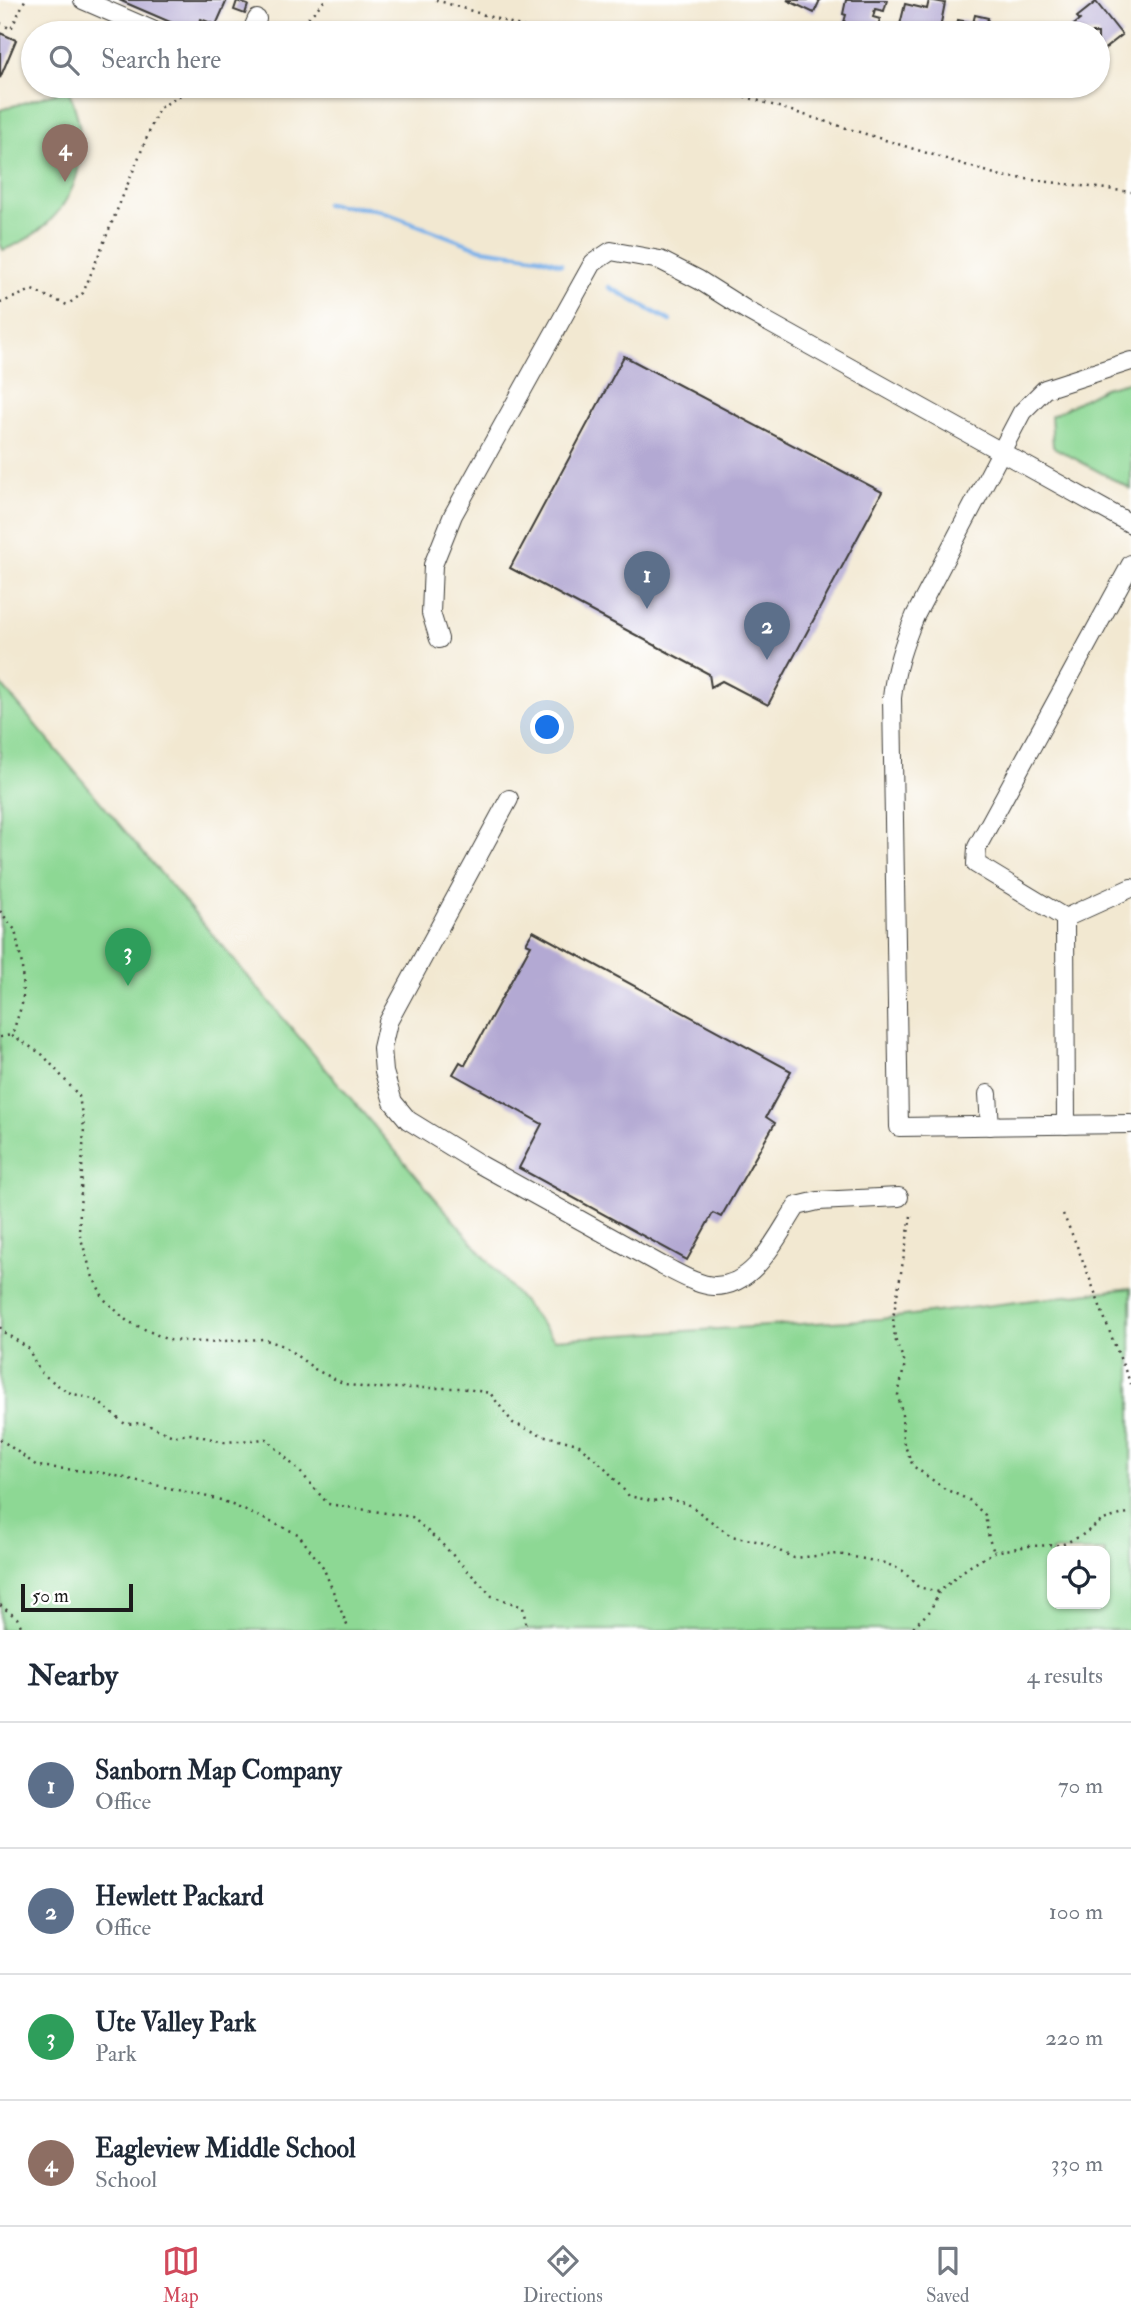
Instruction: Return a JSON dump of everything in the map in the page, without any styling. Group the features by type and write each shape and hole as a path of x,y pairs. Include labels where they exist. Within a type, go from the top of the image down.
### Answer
{"street":[{"path":"83,0 131,21"},
{"path":"439,639 431,613 433,565 453,515 593,263 611,251 660,260 1131,524"},
{"path":"1131,361 1045,389 1022,412 915,616 901,649 892,698 899,1127 1131,1124"},
{"path":"1065,918 976,864 977,847 1131,564"},
{"path":"509,799 388,1022 382,1048 384,1072 393,1102 408,1120 481,1165 663,1266 712,1286 732,1283 748,1273 765,1255 797,1206 818,1201 899,1197"},
{"path":"1065,918 1131,888"},
{"path":"1065,918 1073,1124"},
{"path":"988,1094 990,1126"}],"path":[{"path":"0,23 11,29 25,0"},
{"path":"306,21 325,0"},
{"path":"436,0 503,21"},
{"path":"0,303 32,290 67,305 83,293 159,108 177,98"},
{"path":"750,98 1001,176 1131,192"},
{"path":"0,911 15,930 22,965 23,1001 12,1035"},
{"path":"0,1037 12,1035 43,1055 79,1096 84,1128 79,1232 92,1275 104,1299 127,1321 168,1340 204,1342 263,1339 284,1346 316,1370 345,1384 367,1388 461,1388 490,1393 513,1423 542,1435 578,1444 605,1468 629,1496 652,1501 670,1499 688,1504 731,1536 761,1542 794,1558 838,1554 885,1563 903,1571 918,1587 939,1592"},
{"path":"1063,1214 1131,1384"},
{"path":"911,1216 893,1318 895,1339 905,1363 898,1395 903,1441 913,1465 945,1489 968,1500 985,1515 994,1552"},
{"path":"0,1327 28,1348 40,1372 67,1392 96,1400 125,1424 143,1423 173,1436 191,1434 224,1442 267,1439 328,1504 412,1517 492,1596 523,1607 527,1630"},
{"path":"0,1439 37,1466 103,1473 221,1500 298,1534 323,1567 349,1630"},
{"path":"907,1630 930,1611 939,1592 967,1568 994,1552 1029,1546 1061,1545 1082,1536 1103,1520 1131,1512"},
{"path":"0,1605 17,1618 23,1630"}],"green space":[{"path":"39,98 71,98 77,114 80,139 79,163 63,206 27,238 3,250 0,243 0,110"},
{"path":"1131,381 1131,489 1053,447 1051,416 1104,388"},
{"path":"0,683 554,1339 880,1319 1131,1288 1131,1630 0,1630"}],"building":[{"path":"119,0 227,0 218,21 168,21"},
{"path":"787,0 820,0 814,13"},
{"path":"846,0 887,0 884,11 875,9 873,17 879,21 844,21 846,15 843,14"},
{"path":"929,0 945,3 941,21 901,21 905,4 927,9"},
{"path":"237,1 248,5 245,14 234,10"},
{"path":"1096,2 1122,35 1110,44 1110,21 1079,21 1077,17"},
{"path":"975,15 988,18 987,21 974,21"},
{"path":"0,33 16,40 0,78"},
{"path":"624,356 882,492 768,705 722,681 711,687 709,674 510,568"},
{"path":"533,931 791,1071 766,1117 775,1123 721,1217 713,1213 687,1260 519,1168 542,1124 453,1074 460,1062 465,1065 531,945 526,943"}],"waterway":[{"path":"326,204 375,209 481,249 539,257 561,264"},
{"path":"609,287 670,321"}],"place":[{"name":"Eagleview Middle School","path":"65,182"},
{"name":"Sanborn Map Company","path":"647,609"},
{"name":"Hewlett Packard","path":"767,660"},
{"name":"Ute Valley Park","path":"128,986"}]}
